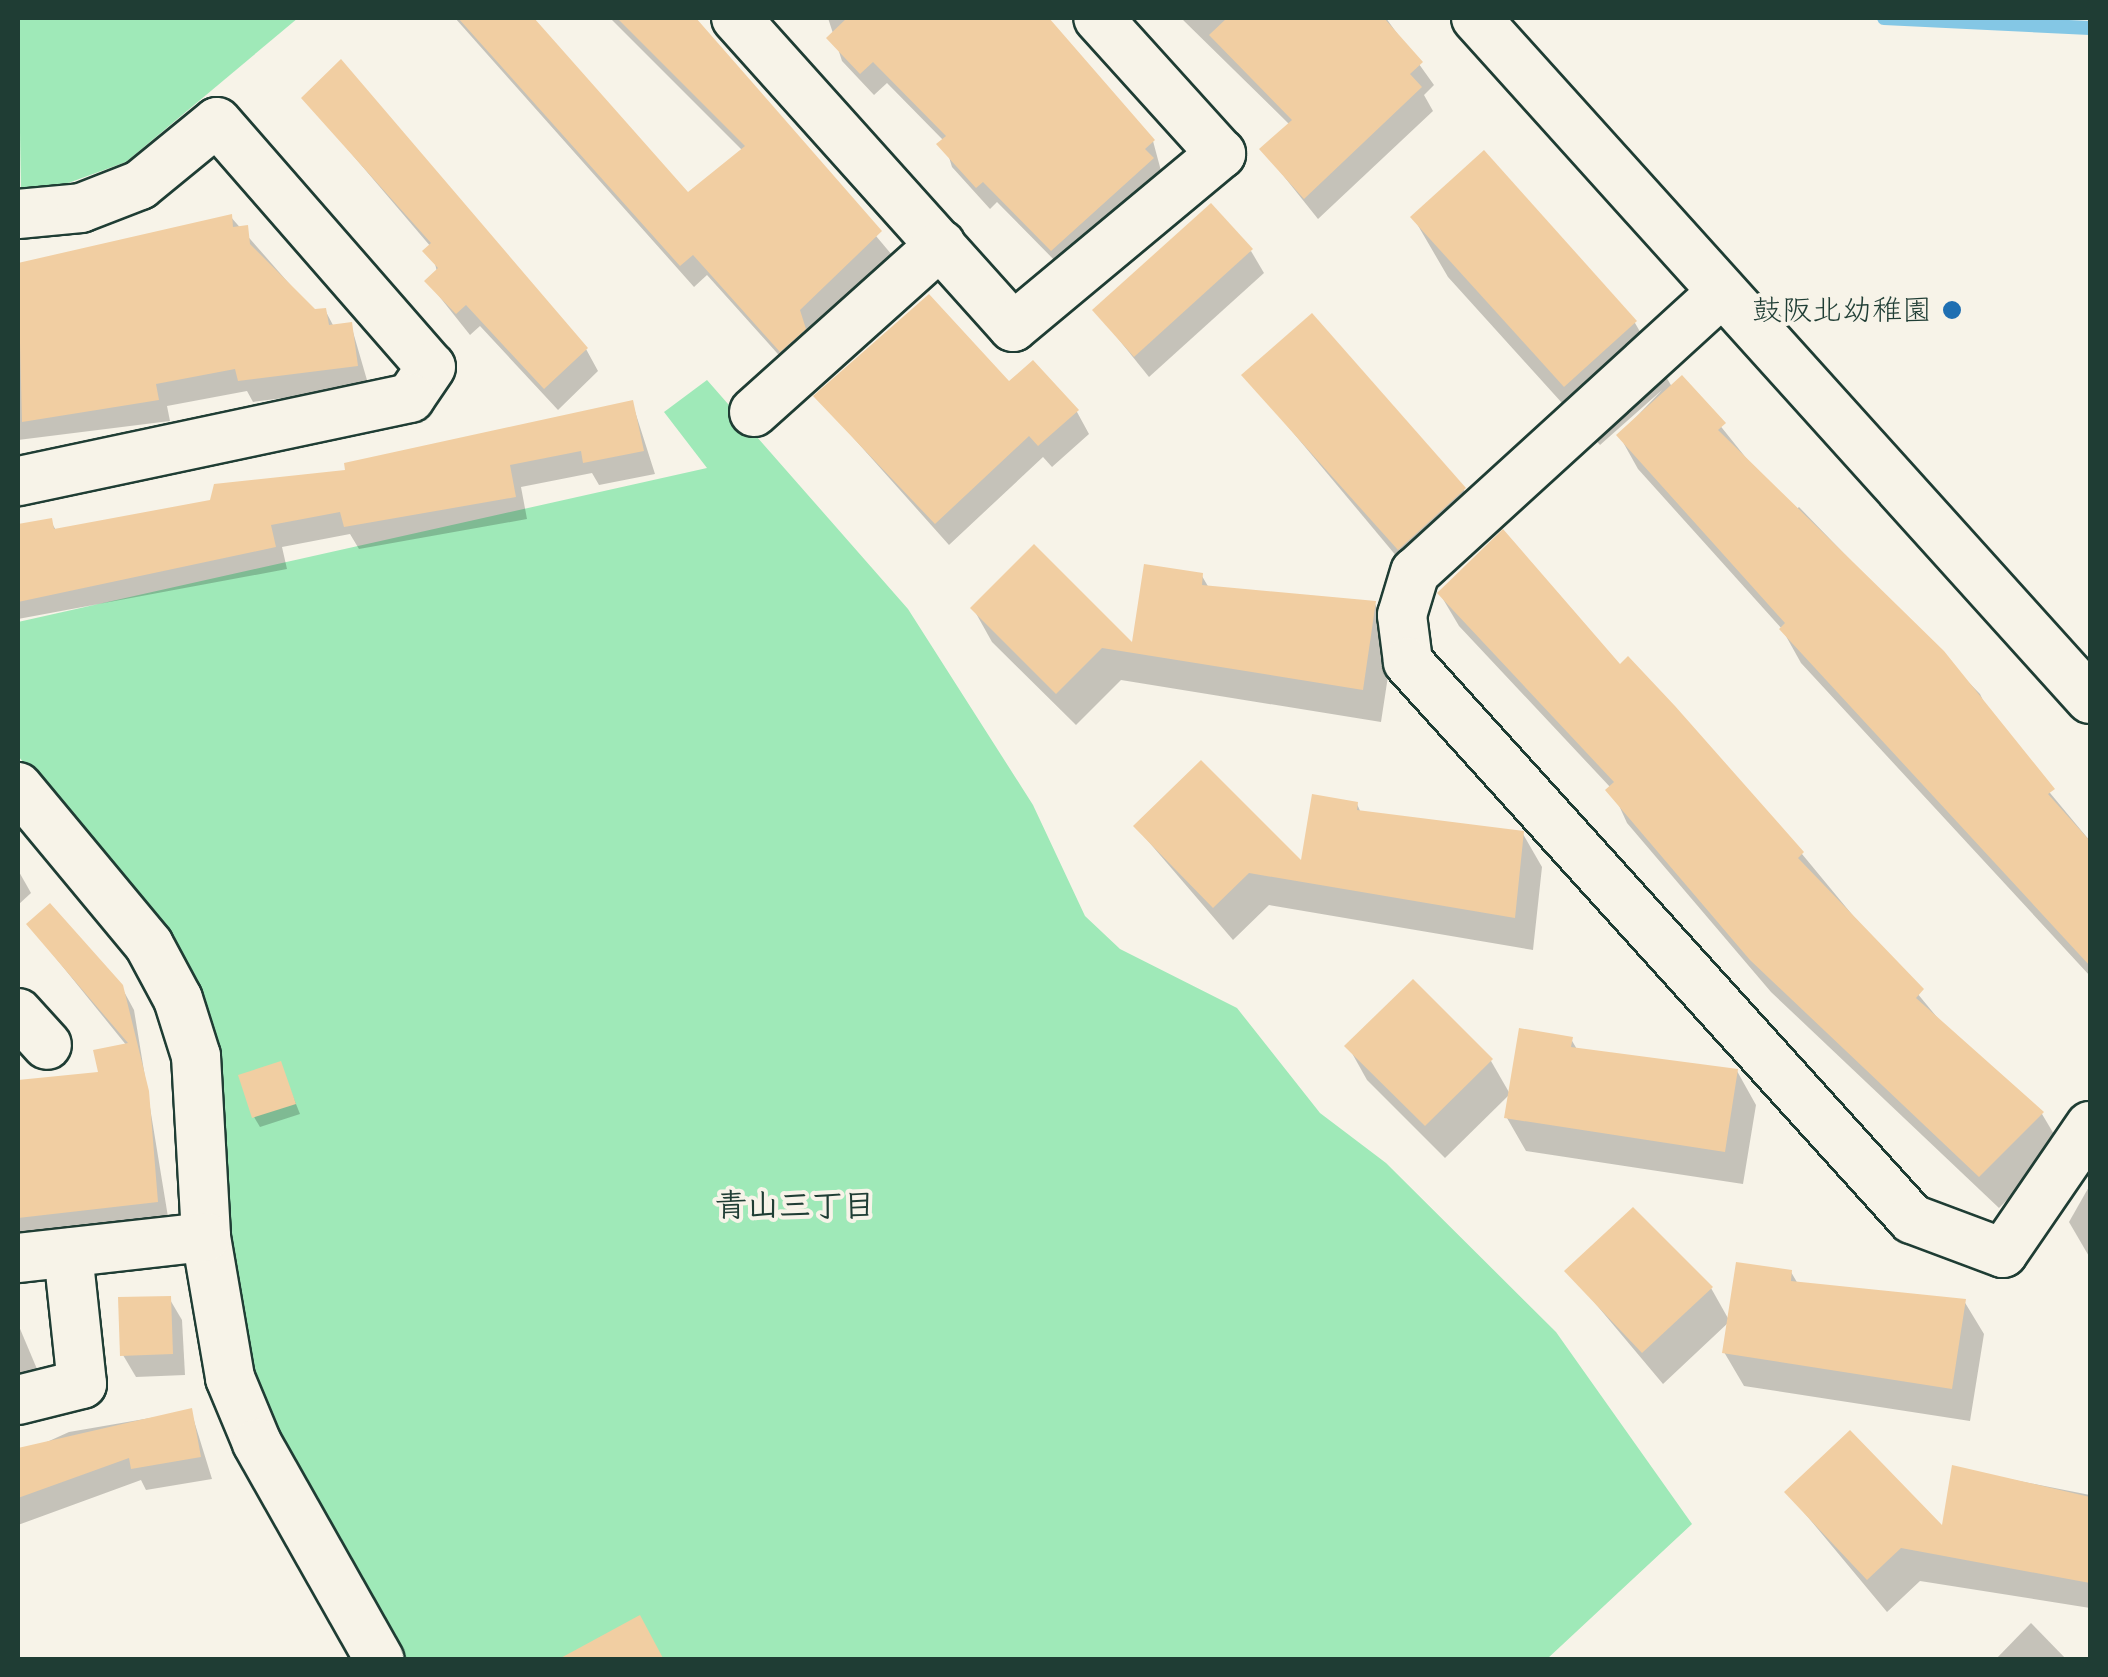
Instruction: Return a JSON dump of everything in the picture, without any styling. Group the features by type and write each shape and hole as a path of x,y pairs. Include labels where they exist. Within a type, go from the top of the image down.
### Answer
{"street":[{"path":"736,18 1013,327 1222,154 1098,18"},
{"path":"1476,18 1721,293 2087,685"},
{"path":"18,214 81,208 140,185 217,122 430,367 410,398 18,481"},
{"path":"754,412 941,244"},
{"path":"1721,293 1415,572 1402,615 1408,662 1912,1219 2003,1254 2090,1126"},
{"path":"18,786 149,945 178,999 196,1056 206,1237 216,1323 256,1443 380,1660"},
{"path":"18,1258 206,1237"},
{"path":"18,1400 82,1384 68,1253"}],"green space":[{"path":"18,18 298,18 126,162 60,186 21,188"},
{"path":"707,380 908,609 1033,805 1085,916 1120,949 1237,1008 1320,1113 1386,1163 1556,1332 1692,1524 1547,1659 404,1659 248,1372 191,974 158,917 18,756 18,622 707,468 664,412"}],"building":[{"path":"458,18 534,18 688,192 745,146 617,18 696,18 882,231 800,310 806,329 780,352 693,255 680,266"},
{"path":"847,18 1049,18 1155,140 1145,149 1154,158 1051,251 983,182 976,188 936,144 946,136 873,62 860,74 826,38"},
{"path":"1227,18 1384,18 1423,62 1410,74 1422,87 1304,199 1259,149 1292,120 1209,35"},
{"path":"341,59 588,348 544,389 466,305 456,314 424,281 438,268 422,251 431,243 301,98"},
{"path":"1484,150 1637,321 1564,387 1410,217"},
{"path":"1211,203 1253,249 1134,357 1092,310"},
{"path":"232,214 233,227 248,225 250,244 315,309 326,308 329,325 352,322 358,366 238,381 235,369 156,384 159,400 22,422 18,263"},
{"path":"929,294 1009,381 1033,360 1079,410 1038,446 1029,436 935,524 813,396"},
{"path":"1312,313 1466,488 1398,550 1241,375"},
{"path":"1682,375 1726,423 1718,430 1944,651 2055,789 2048,794 2090,841 2090,966 1779,629 1785,623 1616,435"},
{"path":"633,400 644,451 583,463 581,451 510,465 516,497 344,527 340,512 271,525 276,547 18,602 18,524 52,518 54,529 210,500 214,484 345,470 344,463"},
{"path":"1503,529 1620,664 1628,656 1804,852 1798,858 1924,989 1916,998 2044,1112 1979,1177 1750,960 1605,790 1614,782 1437,593"},
{"path":"1034,544 1132,642 1144,564 1203,573 1202,585 1376,601 1363,690 1102,648 1056,694 970,608"},
{"path":"1201,760 1301,860 1312,794 1358,802 1357,810 1524,831 1515,918 1249,873 1213,908 1133,826"},
{"path":"50,903 123,985 149,1091 158,1202 18,1218 18,1080 98,1072 93,1050 128,1043 26,924"},
{"path":"1413,979 1493,1059 1425,1126 1344,1046"},
{"path":"1519,1028 1573,1037 1571,1047 1738,1069 1725,1152 1504,1118"},
{"path":"281,1061 296,1104 252,1118 238,1075"},
{"path":"1633,1207 1713,1287 1642,1353 1564,1271"},
{"path":"1736,1262 1792,1270 1791,1281 1966,1299 1952,1389 1722,1353"},
{"path":"171,1296 173,1354 120,1356 118,1297"},
{"path":"192,1408 201,1457 131,1469 129,1458 18,1498 18,1448"},
{"path":"1850,1430 1942,1525 1952,1465 2090,1497 2090,1583 1901,1548 1867,1580 1784,1492"},
{"path":"640,1615 664,1660 557,1660"}],"waterway":[{"path":"1884,18 2090,28"}],"place":[{"name":"鼓阪北幼稚園","path":"1952,310"}],"district":[{"name":"青山三丁目","path":"795,1205"}]}
